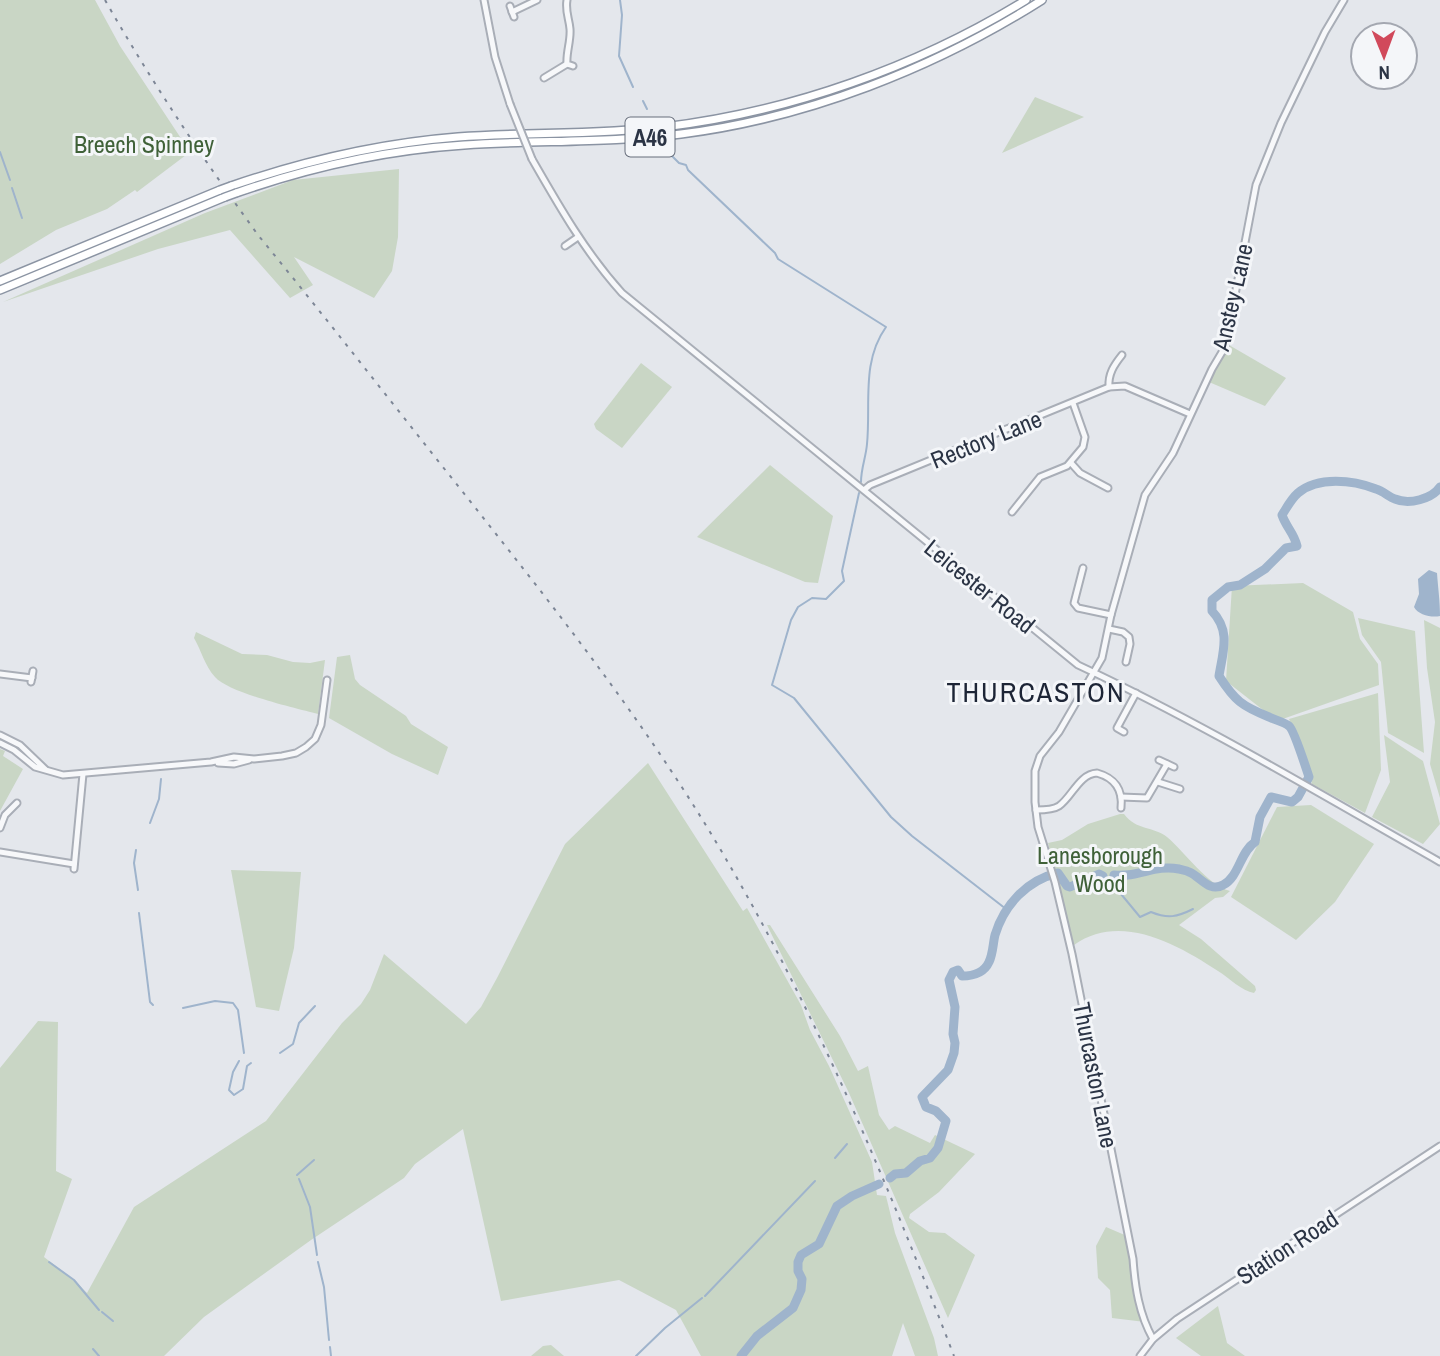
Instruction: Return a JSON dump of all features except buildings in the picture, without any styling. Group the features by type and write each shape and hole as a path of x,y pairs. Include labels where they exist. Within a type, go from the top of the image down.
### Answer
{"highway":[{"name":"A46","path":"0,281 220,190 328,157 418,141 626,130 699,122 745,114 813,96 881,71 940,45 1026,0"},
{"name":"A46","path":"0,290 236,193 282,178 380,155 461,145 664,136 753,121 814,104 884,79 959,46 1042,0"}],"street":[{"name":"Leicester Road","path":"484,0 495,57 532,159 577,235 598,266 622,293 1078,665 1136,693 1297,780 1440,862"},
{"path":"512,11 537,0"},
{"path":"544,78 570,65 566,53 570,33 567,0"},
{"name":"Anstey Lane","path":"1036,810 1034,783 1039,758 1059,732 1102,658 1111,615 1145,495 1172,453 1225,346 1256,186 1281,123 1325,32 1344,0"},
{"path":"565,246 577,235"},
{"path":"1122,355 1114,365 1108,380 1109,387 1125,386 1190,414"},
{"name":"Rectory Lane","path":"864,490 870,485 1109,387"},
{"path":"1012,513 1040,477 1071,463 1085,441 1073,403"},
{"path":"1071,463 1080,473 1108,488"},
{"path":"1101,485 1105,478"},
{"path":"1083,568 1074,603 1078,608 1111,615"},
{"path":"1109,629 1123,632 1129,637 1126,662"},
{"path":"0,674 32,677"},
{"path":"0,743 33,765 62,775 211,762 234,757 289,755 299,752 311,743 321,725 327,680"},
{"path":"1117,728 1136,693"},
{"path":"1110,725 1124,732"},
{"path":"0,736 20,745 45,769"},
{"path":"1159,760 1174,767"},
{"path":"1121,797 1147,798 1167,764"},
{"path":"1036,810 1060,805 1085,778 1097,773 1115,783 1121,797 1121,808"},
{"path":"0,852 74,867 83,774"},
{"path":"1158,782 1180,789"},
{"path":"0,828 5,815 15,804"},
{"name":"Thurcaston Lane","path":"1036,810 1038,827 1055,883 1075,967 1143,1319 1153,1339"},
{"name":"Station Road","path":"1140,1356 1153,1339 1177,1319 1440,1146"}],"green space":[{"name":"Breech Spinney","path":"0,0 95,0 120,46 190,152 137,192 135,190 107,209 56,230 0,264"},
{"path":"1035,97 1084,117 1002,153"},
{"path":"399,169 398,237 392,271 374,298 294,257 313,285 290,298 230,230 158,249 3,302 205,213 293,180"},
{"path":"1229,345 1286,378 1265,406 1209,382"},
{"path":"641,363 672,387 622,448 596,429 594,424"},
{"path":"770,465 833,516 818,583 805,582 697,537"},
{"path":"1303,583 1353,612 1360,639 1378,664 1379,685 1277,721 1226,681 1232,586"},
{"path":"1358,618 1415,631 1424,753 1388,733 1381,662 1362,635"},
{"path":"1424,620 1440,628 1440,798 1430,764 1435,722 1427,668"},
{"path":"196,632 242,654 267,655 293,662 325,660 318,714 263,699 223,683 215,677 206,663 194,638"},
{"path":"350,655 355,679 360,685 406,716 411,724 448,747 438,775 392,754 329,718 337,657"},
{"path":"1378,693 1381,770 1365,813 1312,784 1289,719"},
{"path":"1384,735 1423,761 1440,824 1423,844 1372,817 1390,782"},
{"path":"0,749 5,751 3,756 23,769 0,811"},
{"path":"648,763 743,911 747,908 801,1005 810,1030 872,1162 877,1195 886,1196 895,1233 934,1338 938,1356 915,1356 903,1323 892,1356 701,1356 676,1310 619,1280 501,1301 463,1129 415,1164 404,1178 311,1240 204,1317 164,1356 0,1356 0,1068 38,1021 58,1022 56,1171 72,1179 44,1257 87,1293 134,1207 266,1121 342,1023 361,1004 370,990 384,954 466,1024 481,1007 497,978 565,844"},
{"path":"1311,805 1374,844 1335,902 1296,940 1231,897 1277,807"},
{"name":"Lanesborough Wood","path":"1120,814 1167,837 1213,882 1230,891 1223,897 1215,898 1179,925 1201,939 1255,986 1254,993 1240,987 1185,951 1148,936 1110,931 1074,945 1048,843 1062,840 1088,824"},
{"path":"231,870 301,872 294,948 279,1011 256,1007"},
{"path":"767,925 770,925 840,1036 858,1071 868,1066 879,1115 889,1130 895,1126 930,1143 935,1135 975,1154 939,1192 910,1214 909,1218 929,1232 945,1233 975,1255 948,1318 849,1093"},
{"path":"1106,1227 1127,1236 1145,1322 1112,1318 1110,1290 1098,1278 1096,1246"},
{"path":"1218,1306 1227,1343 1245,1356 1201,1356 1176,1338"},
{"path":"551,1345 564,1356 531,1356 543,1346"}],"water":[{"path":"1429,570 1437,573 1440,616 1426,615 1414,607 1419,594 1418,579"}],"waterway":[{"path":"620,0 622,15 619,56 633,87"},
{"path":"643,101 647,109"},
{"path":"0,152 10,180"},
{"path":"672,156 679,163 686,165 778,259 886,327 878,340 870,369 867,444 861,482"},
{"path":"12,188 22,218"},
{"path":"890,1178 895,1174 906,1173 920,1161 930,1158 938,1148 946,1121 936,1111 926,1107 922,1097 948,1070 954,1053 955,1007 949,980 953,972 958,970 962,976 970,975 987,966 999,924 1018,895 1036,881 1058,873 1070,887 1099,874 1103,876 1104,887 1108,889 1113,887 1114,875 1131,875 1162,868 1187,871 1209,885 1218,887 1233,876 1246,852 1255,842 1260,817 1271,797 1292,802 1298,797 1309,777 1291,729 1285,723 1240,702 1219,676 1224,634 1212,611 1212,600 1228,587 1240,585 1265,569 1286,548 1297,546 1282,515 1295,495 1315,484 1336,481 1367,486 1401,501 1413,501 1426,498 1440,487"},
{"path":"859,493 842,571 844,581 826,599 812,598 798,607 791,620 772,685 794,698 891,817 1006,909"},
{"path":"150,823 159,799 161,779"},
{"path":"136,850 134,863 138,890"},
{"path":"1111,888 1121,894 1140,917 1151,912 1172,916 1193,909"},
{"path":"139,913 150,1002 153,1005"},
{"path":"183,1008 215,1001 233,1003 238,1010 244,1053"},
{"path":"280,1053 293,1044 299,1023 315,1006"},
{"path":"239,1061 229,1090 234,1095 243,1089 247,1066 251,1063"},
{"path":"835,1158 847,1144"},
{"path":"297,1175 314,1160"},
{"path":"299,1179 310,1207 317,1255"},
{"path":"705,1296 815,1181"},
{"path":"741,1356 757,1336 793,1308 801,1290 802,1279 798,1271 801,1255 819,1244 837,1206 879,1184"},
{"path":"49,1262 74,1280 99,1310"},
{"path":"318,1262 324,1287 329,1340"},
{"path":"636,1356 702,1298"},
{"path":"102,1312 113,1321"},
{"path":"330,1347 331,1356"},
{"path":"93,1349 99,1356"}],"railway":[{"path":"105,0 178,119 258,235 570,629 689,798 785,966 816,1030 902,1224 954,1356"}],"district":[{"name":"THURCASTON","path":"1036,692"}]}
